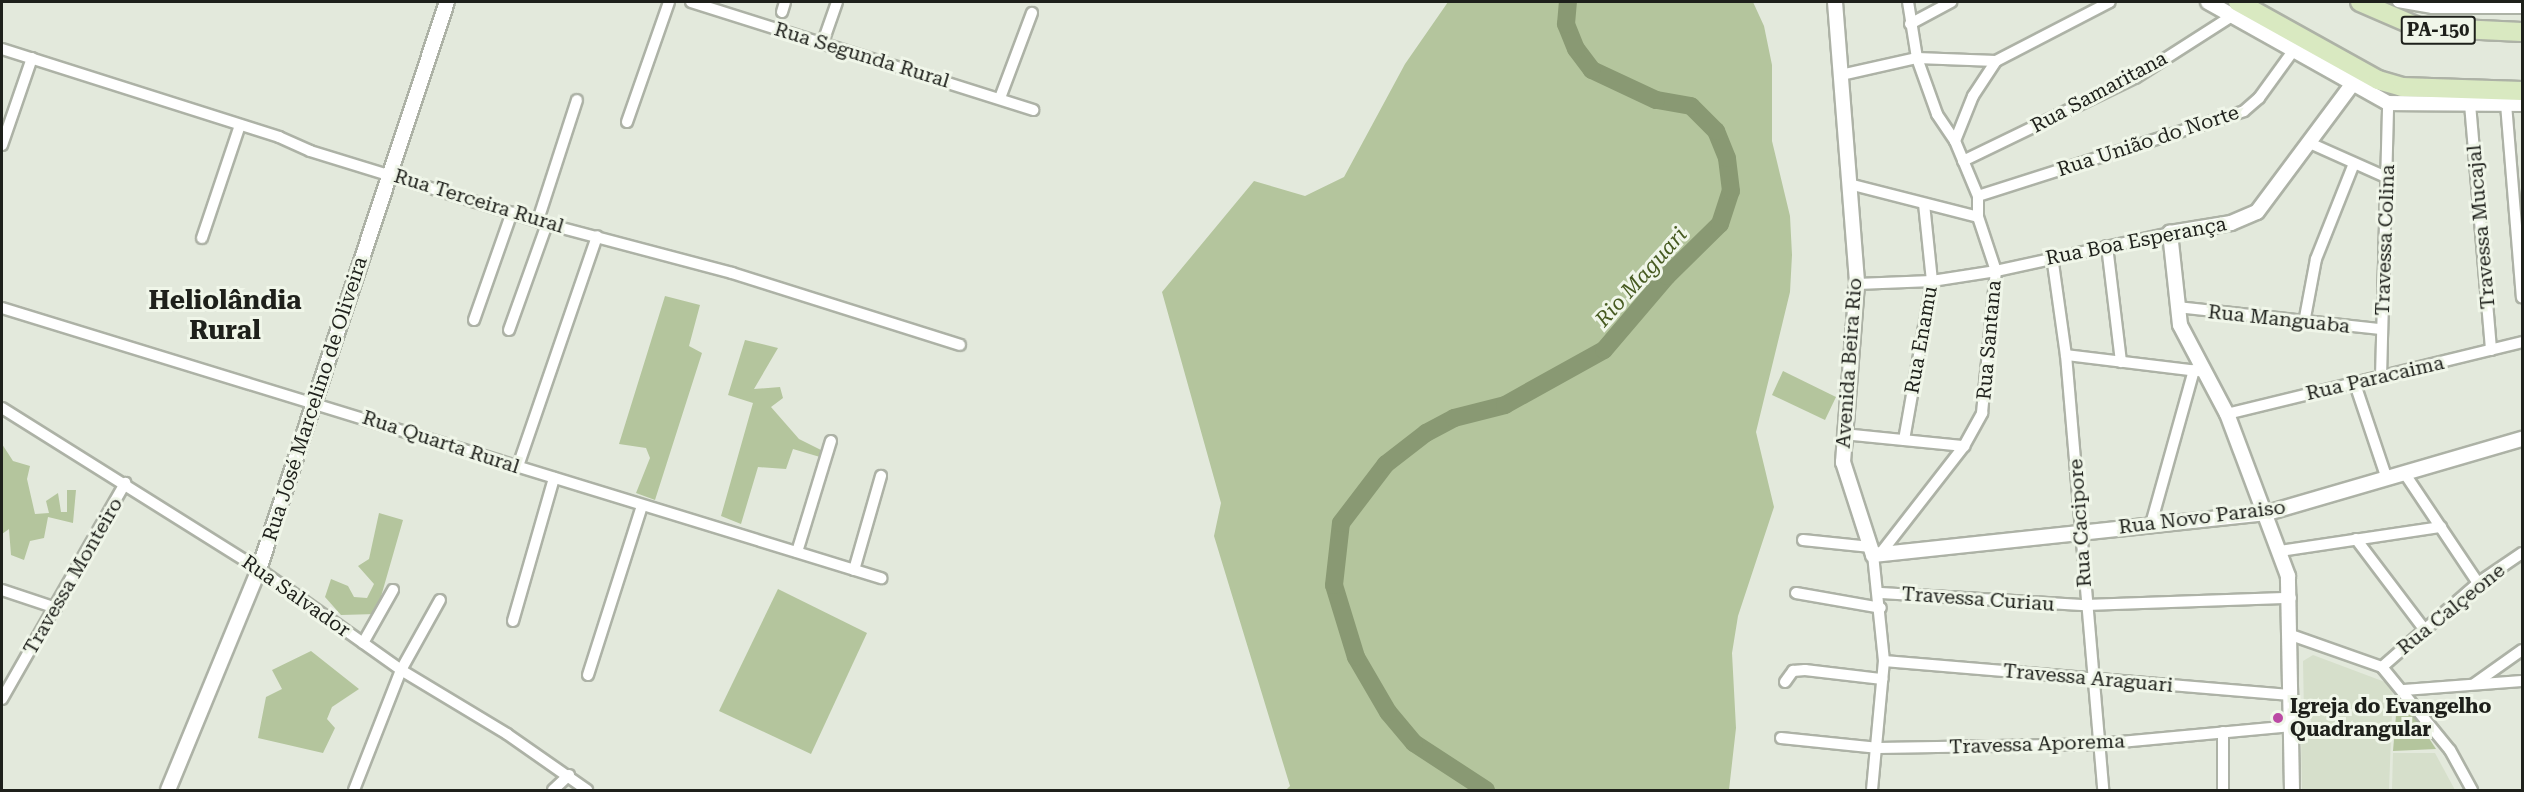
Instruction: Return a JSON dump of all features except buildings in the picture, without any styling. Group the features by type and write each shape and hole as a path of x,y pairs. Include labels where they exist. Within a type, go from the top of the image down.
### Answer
{"main road":[{"name":"PA-150","path":"2360,2 2418,27 2523,32"},
{"path":"2235,9 2378,80 2402,87 2523,91"}],"street":[{"name":"Rua José Marcelino de Oliveira","path":"168,790 259,569 447,2"},
{"path":"627,122 669,2"},
{"name":"Rua Segunda Rural","path":"691,2 722,8 1001,102 1033,110"},
{"path":"823,42 837,2"},
{"name":"Avenida Beira Rio","path":"1835,2 1857,284 1843,462 1875,552 1881,593 1884,661 1878,748 1872,790"},
{"name":"Rua Santana","path":"1875,552 1964,446 1982,413 1996,271 1978,217 1978,196 1955,141 1937,114 1917,58 1908,2"},
{"path":"1910,24 1951,2"},
{"path":"1955,141 1973,96 1996,62 2110,2"},
{"path":"2208,2 2235,9 2293,51 2351,86 2388,103 2523,104"},
{"path":"2398,2 2432,5 2505,5 2523,8"},
{"name":"Rua Samaritana","path":"1963,161 2135,78 2235,9"},
{"path":"1001,102 1032,13"},
{"name":"Rua Terceira Rural","path":"2,49 240,124 310,151 391,173 542,222 871,312 913,334 960,345"},
{"name":"Rua União do Norte","path":"1978,196 2244,111 2259,98 2293,51"},
{"path":"2,145 32,58"},
{"path":"1841,75 1917,58 1996,62"},
{"name":"Rua Boa Esperança","path":"1857,284 1932,281 1996,271 2052,256 2170,233 2231,224 2257,212 2312,144 2351,86"},
{"path":"508,330 542,222 576,100"},
{"name":"Travessa Colina","path":"2381,377 2388,178 2388,103"},
{"name":"Travessa Mucajal","path":"2470,104 2492,350"},
{"path":"2506,104 2523,297"},
{"path":"202,238 240,124"},
{"path":"2312,144 2353,166 2388,178"},
{"path":"2304,323 2316,259 2353,166"},
{"path":"1849,184 1978,217"},
{"name":"Rua Enamu","path":"1904,440 1932,281 1924,204"},
{"path":"474,320 512,212"},
{"path":"2170,233 2177,307 2184,336 2197,370 2227,414 2267,513 2280,551 2291,598 2292,790"},
{"path":"518,466 597,236"},
{"path":"2107,246 2121,362"},
{"name":"Rua Cacipore","path":"2052,256 2066,355 2091,678 2103,790"},
{"name":"Rua Manguaba","path":"2177,307 2304,323 2381,329"},
{"name":"Rua Quarta Rural","path":"2,308 314,401 642,506 683,515 881,578"},
{"name":"Rua Paracaima","path":"2227,414 2523,342"},
{"path":"2066,355 2197,370"},
{"path":"2151,524 2197,370"},
{"path":"2355,384 2387,479"},
{"name":"Rua Salvador","path":"2,408 259,569 401,670 568,775 587,790"},
{"path":"1844,434 1964,446"},
{"name":"Rua Novo Paraiso","path":"1875,552 2267,513 2523,439"},
{"path":"797,552 831,441"},
{"path":"2405,474 2478,583"},
{"path":"854,570 881,476"},
{"path":"513,621 554,478"},
{"name":"Travessa Monteiro","path":"2,699 56,608 125,483"},
{"path":"588,675 642,506"},
{"path":"2280,551 2441,527"},
{"path":"2356,539 2424,629"},
{"path":"1803,540 1875,552"},
{"name":"Rua Calçeone","path":"2382,667 2478,583 2523,552"},
{"path":"2,590 56,608"},
{"path":"363,643 393,590"},
{"name":"Travessa Curiau","path":"1796,593 1881,608"},
{"name":"Travessa Curiau","path":"1881,593 2086,605 2291,598"},
{"path":"354,790 401,670 440,600"},
{"path":"2291,635 2382,667 2404,690 2450,750 2472,790"},
{"path":"2474,684 2523,650"},
{"name":"Travessa Araguari","path":"1884,661 2292,695"},
{"path":"1785,682 1793,671 1805,670 1882,679"},
{"path":"2404,690 2523,681"},
{"name":"Travessa Aporema","path":"1781,738 1878,748 2099,744 2292,726"},
{"path":"2223,732 2223,790"},
{"path":"553,790 568,775"}],"shaded area":[{"path":"2313,655 2393,685 2389,790 2302,790 2301,736 2312,733 2311,720 2304,715 2303,661"},
{"path":"2393,753 2435,753 2455,790 2392,790"}],"green space":[{"path":"1448,2 1753,2 1764,26 1772,65 1772,141 1790,216 1792,255 1790,292 1756,432 1774,507 1738,616 1732,653 1736,728 1729,790 1286,790 1290,786 1214,536 1221,503 1162,292 1254,181 1305,196 1344,177 1405,64"},
{"path":"665,296 700,305 689,346 702,353 655,500 636,493 650,458 646,448 619,444"},
{"path":"745,340 778,348 754,389 780,387 783,398 771,407 799,439 821,450 820,457 793,449 786,469 758,467 741,524 721,516 753,403 728,395"},
{"path":"1783,371 1836,397 1825,420 1772,395"},
{"path":"2,444 13,461 30,466 27,479 35,514 49,513 46,501 58,493 61,512 67,512 67,490 76,490 73,523 48,517 44,538 30,541 24,560 11,555 9,529 2,534"},
{"path":"379,513 403,520 376,614 341,615 325,597 331,579 348,586 354,597 367,598 374,584 358,566 369,559"},
{"path":"778,589 867,633 811,754 719,711"},
{"path":"311,651 359,689 332,707 327,719 335,728 323,753 258,738 266,697 282,689 272,670"},
{"path":"2398,691 2436,749 2393,751"}],"waterway":[{"name":"Rio Maguari","path":"1486,790 1414,743 1388,712 1356,657 1334,585 1341,523 1386,464 1426,433 1454,418 1505,405 1604,350 1667,276 1720,224 1731,191 1727,158 1716,131 1691,106 1656,100 1592,70 1576,49 1566,24 1568,2"}],"place":[{"name":"Igreja do Evangelho Quadrangular","path":"2278,718"}],"district":[{"name":"Heliolândia Rural","path":"225,316"}]}
